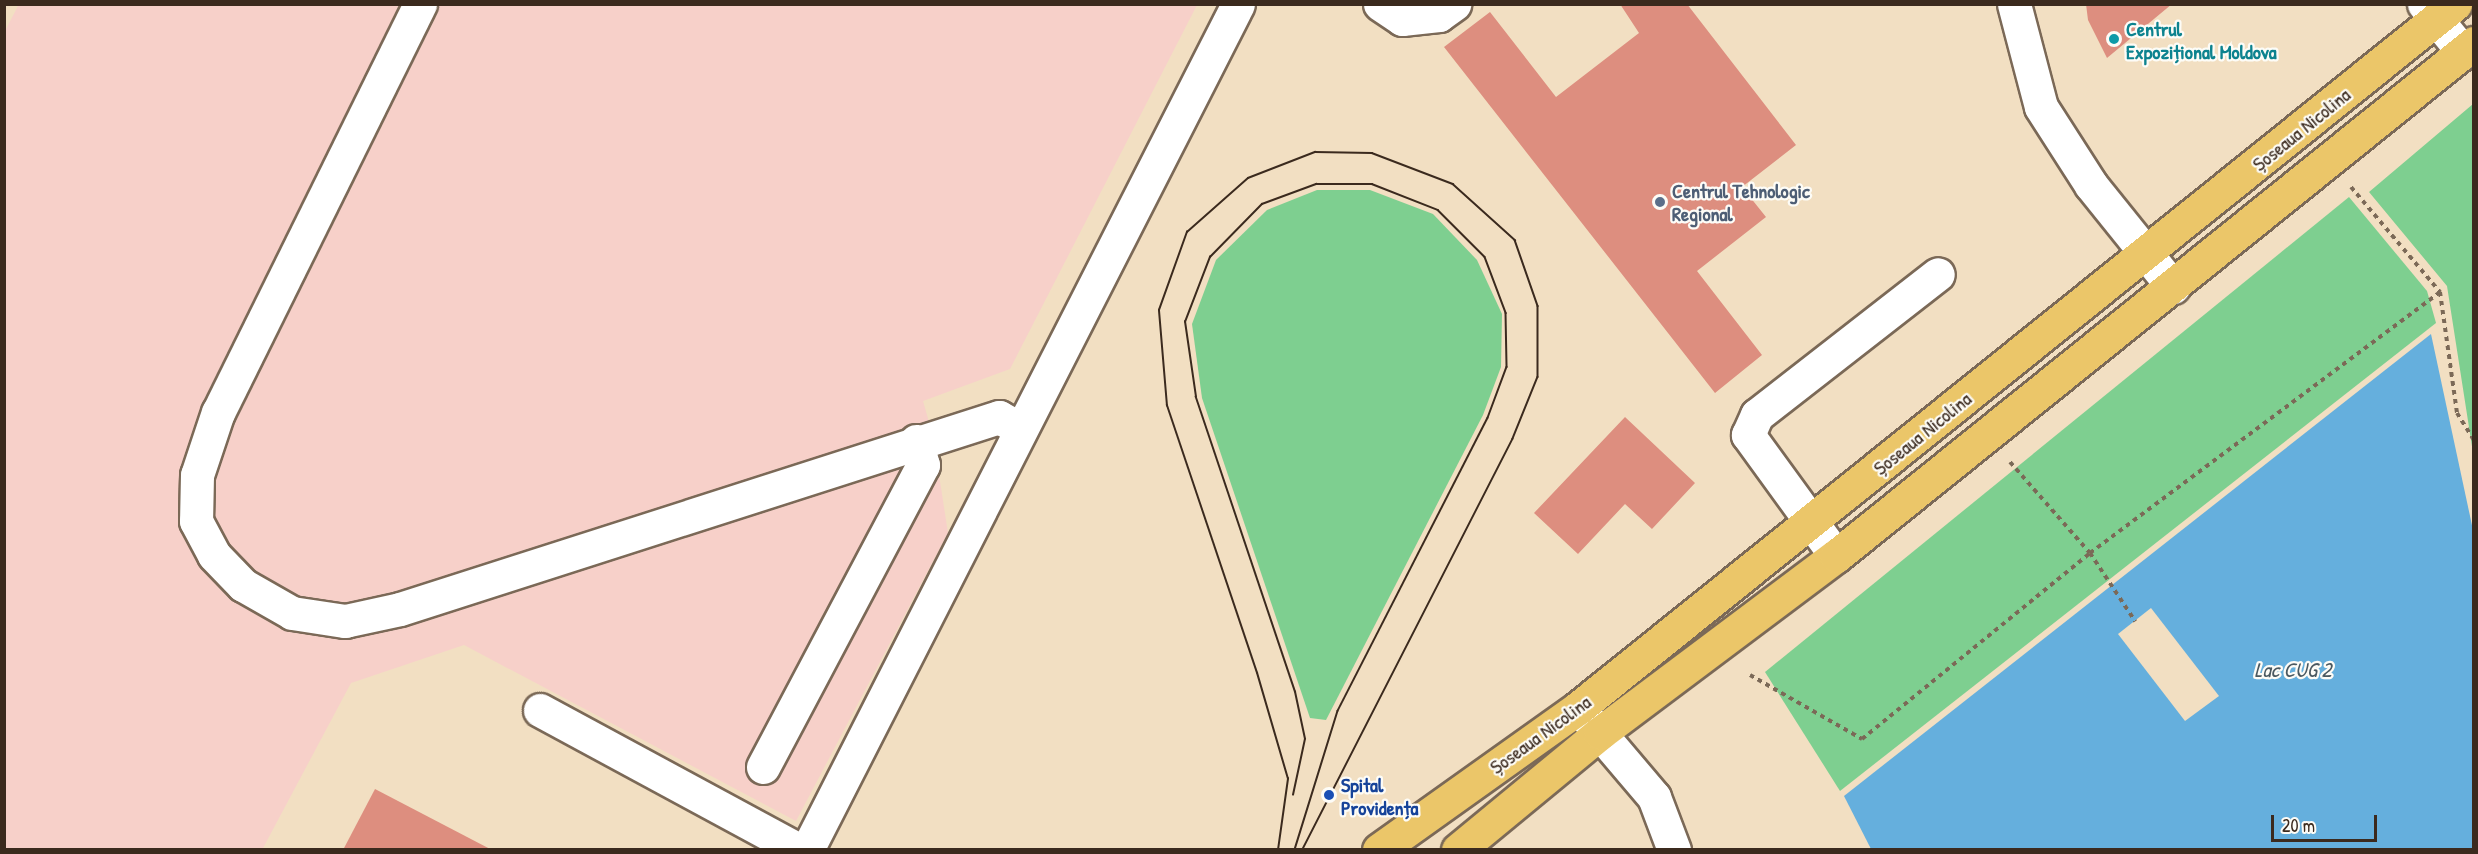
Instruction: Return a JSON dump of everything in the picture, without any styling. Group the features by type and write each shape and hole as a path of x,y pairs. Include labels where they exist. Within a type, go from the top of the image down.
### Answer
{"main road":[{"name":"Șoseaua Nicolina","path":"1379,849 1578,708 2147,253 2438,10"},
{"name":"Șoseaua Nicolina","path":"1458,849 1600,733 1836,556 2173,287 2468,47"}],"street":[{"path":"420,4 218,412 197,475 196,521 214,555 243,585 292,613 345,621 356,619 400,609 916,441 999,417 1019,428"},
{"path":"814,835 1019,428 1238,4"},
{"path":"1380,4 1402,19 1439,15 1454,4"},
{"path":"2014,4 2041,107 2091,185 2173,287"},
{"path":"2438,10 2468,47"},
{"path":"1836,556 1748,435 1757,415 1938,274"},
{"path":"763,768 923,465 916,441"},
{"path":"1578,708 1654,797 1674,849"},
{"path":"540,710 799,849"}],"path":[{"path":"2350,187 2440,292 2457,412 2474,440"},
{"path":"1750,675 1862,739 2090,553 2440,292"},
{"path":"2010,462 2090,553 2135,621"}],"shaded area":[{"path":"19,4 1197,5 1010,369 923,401 933,436 948,533 796,821 464,645 351,683 262,850 5,849 4,33"}],"green space":[{"path":"2473,104 2473,453 2447,286 2369,192"},
{"path":"1317,190 1370,190 1433,214 1477,260 1502,314 1501,367 1483,415 1326,720 1310,718 1202,398 1192,324 1216,260 1267,210"},
{"path":"2349,197 2427,291 2436,323 1840,791 1765,672"}],"water":[{"name":"Lac CUG 2","path":"2431,334 2473,530 2473,849 1871,849 1844,796"}],"pier":[{"path":"2151,608 2219,696 2185,721 2118,634"}],"building":[{"name":"Centrul Tehnologic Regional","path":"1620,4 1687,4 1796,145 1742,187 1766,217 1697,271 1762,355 1715,393 1444,47 1490,12 1556,97 1639,33"},
{"name":"Centrul Expozițional Moldova","path":"2086,4 2172,4 2107,58 2088,20"},
{"path":"1625,417 1695,483 1652,529 1625,504 1578,554 1534,513"},
{"path":"375,789 492,850 343,850"}],"tram line":[{"path":"1278,850 1288,779 1257,673 1167,406 1159,310 1187,232 1248,178 1315,152 1372,153 1453,184 1515,240 1538,306 1538,377 1513,439 1303,850"},
{"path":"1293,795 1305,739 1295,692 1196,397 1185,322 1210,257 1262,204 1316,184 1372,184 1438,210 1485,257 1506,313 1507,367 1488,418 1338,711 1295,850"}],"place":[{"name":"Centrul Expozițional Moldova","path":"2114,39"},
{"name":"Centrul Tehnologic Regional","path":"1660,202"},
{"name":"Spital Providența","path":"1329,795"}]}
